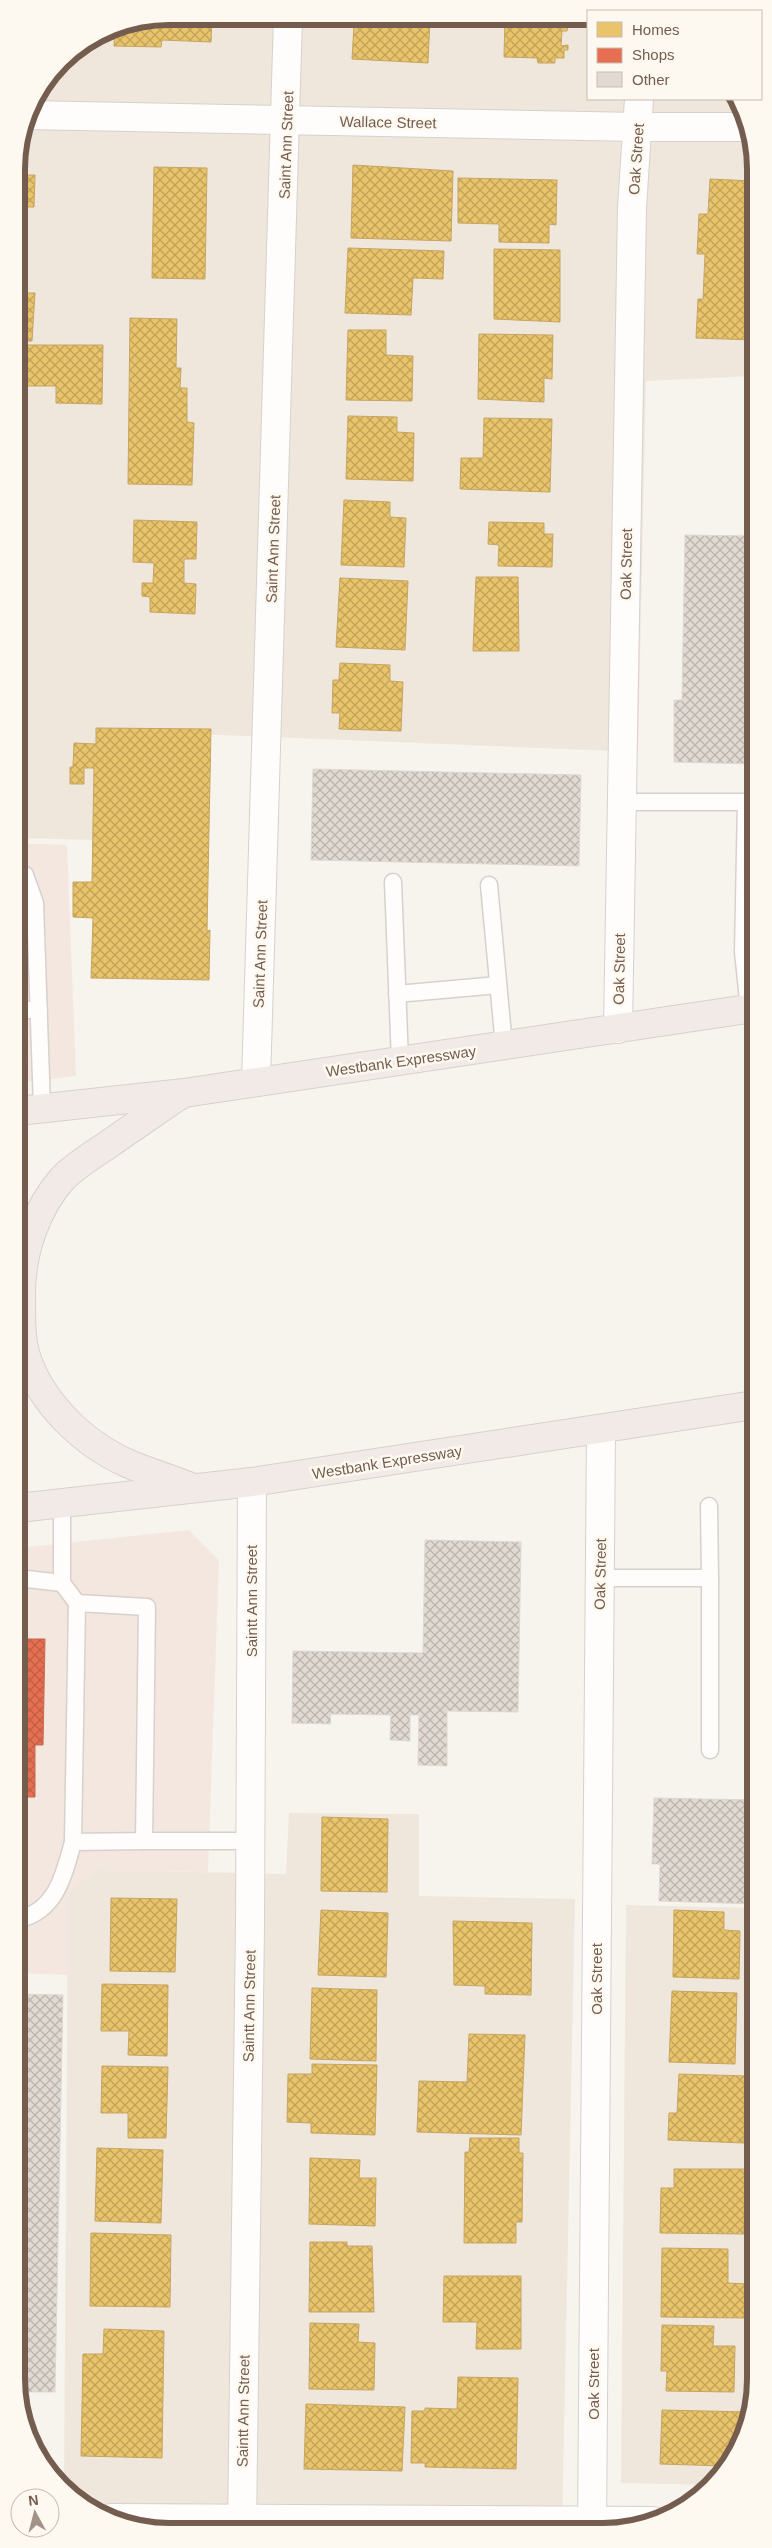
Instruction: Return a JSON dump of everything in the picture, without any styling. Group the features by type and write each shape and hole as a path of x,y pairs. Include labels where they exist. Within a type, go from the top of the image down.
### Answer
{"highway":[{"name":"Westbank Expressway","path":"30,1109 184,1093 747,1009"},
{"path":"25,1259 40,1212 64,1178 94,1153 184,1093"},
{"path":"25,1351 36,1382 52,1406 85,1437 126,1463 196,1489"},
{"name":"Westbank Expressway","path":"25,1507 252,1482 747,1406"}],"street":[{"name":"Saint Ann Street","path":"256,1082 288,25"},
{"name":"Oak Street","path":"618,1029 632,218 639,100"},
{"name":"Wallace Street","path":"36,115 638,127 740,127"},
{"name":"Oak Street","path":"592,2523 601,1430"},
{"name":"Saintt Ann Street","path":"242,2523 252,1482"},
{"path":"138,2519 220,2523"}],"lane":[{"path":"621,802 746,802 743,952 747,977"},
{"path":"25,875 35,903 39,1010 30,1109"},
{"path":"393,882 400,1061"},
{"path":"489,885 504,1046"},
{"path":"398,994 498,985"},
{"path":"25,1010 39,1010"},
{"path":"25,1917 32,1916 52,1900 65,1874 73,1842 77,1603 62,1583 62,1504"},
{"path":"709,1506 710,1750"},
{"path":"600,1578 710,1578"},
{"path":"25,1579 62,1583"},
{"path":"77,1603 147,1608 144,1841"},
{"path":"73,1842 250,1841"}],"shaded area":[{"path":"587,25 587,100 729,100 739,123 746,151 747,376 646,381 638,752 99,730 96,840 25,838 25,160 30,132 36,114 49,89 61,74 74,61 97,44 123,33 151,26"},
{"path":"25,843 67,845 76,1076 25,1082"},
{"path":"189,1530 219,1560 208,1872 96,1870 69,1893 68,1975 25,1973 25,1547"},
{"path":"289,1813 419,1814 419,1896 575,1899 562,2523 160,2523 123,2515 97,2504 64,2478 68,1893 96,1870 286,1874"},
{"path":"626,1905 747,1908 747,2388 744,2407 736,2434 723,2459 701,2485 621,2483"}],"building: Homes":[{"path":"169,25 212,25 211,42 162,40 161,47 114,46 115,36 141,28"},
{"path":"354,25 430,25 428,63 352,59"},
{"path":"505,25 568,26 567,31 562,31 561,46 568,45 568,50 564,50 564,58 555,58 555,63 538,63 537,58 504,57"},
{"path":"353,165 453,171 451,241 351,238"},
{"path":"154,167 207,168 205,279 152,278"},
{"path":"25,175 35,175 34,207 25,207"},
{"path":"458,178 557,180 556,225 549,224 549,243 499,242 499,224 458,223"},
{"path":"710,179 747,181 747,340 696,338 698,299 703,299 705,254 697,254 699,214 708,214"},
{"path":"348,248 444,251 443,279 413,278 411,315 345,313"},
{"path":"494,249 560,250 560,322 494,319"},
{"path":"25,293 35,293 32,341 25,341"},
{"path":"130,318 177,319 176,368 181,368 180,388 187,388 187,422 194,423 192,485 128,484"},
{"path":"348,330 386,330 386,355 413,356 412,401 346,400"},
{"path":"479,334 553,335 552,379 544,378 544,402 478,399"},
{"path":"25,345 103,345 102,404 56,403 56,386 25,386"},
{"path":"348,416 397,417 397,432 414,433 413,481 346,479"},
{"path":"484,418 552,419 550,492 460,489 461,458 483,458"},
{"path":"344,500 390,502 390,517 406,518 404,567 341,565"},
{"path":"134,520 197,522 196,559 184,559 184,583 196,584 195,614 150,612 150,597 142,596 142,583 153,583 154,563 133,562"},
{"path":"489,522 544,523 544,534 553,534 552,567 498,566 499,545 488,544"},
{"path":"476,577 518,577 519,651 473,651"},
{"path":"340,578 408,581 405,650 336,647"},
{"path":"340,663 390,665 390,681 403,682 401,731 339,729 340,713 332,713 333,680 339,680"},
{"path":"96,728 211,729 207,931 210,930 209,980 91,978 93,918 73,917 73,882 92,882 94,768 84,768 84,784 70,784 70,767 73,767 74,743 96,744"},
{"path":"322,1817 388,1819 387,1892 321,1891"},
{"path":"111,1898 177,1899 175,1972 110,1971"},
{"path":"321,1910 388,1913 386,1977 318,1975"},
{"path":"674,1910 724,1912 724,1930 740,1931 739,1979 673,1977"},
{"path":"453,1921 532,1923 531,1995 485,1994 485,1986 454,1985"},
{"path":"102,1984 168,1985 167,2056 128,2055 129,2031 101,2031"},
{"path":"312,1988 377,1990 376,2061 310,2059"},
{"path":"672,1991 737,1993 735,2064 669,2062"},
{"path":"469,2034 525,2035 521,2135 417,2132 419,2081 467,2082"},
{"path":"312,2064 377,2065 375,2135 311,2133 311,2123 287,2122 288,2074 312,2074"},
{"path":"102,2066 168,2067 166,2138 128,2138 128,2113 101,2113"},
{"path":"679,2074 747,2076 744,2143 668,2140 669,2113 677,2113"},
{"path":"470,2138 519,2138 519,2153 523,2153 522,2222 516,2222 516,2243 464,2243 465,2152 469,2152"},
{"path":"97,2148 163,2150 161,2223 95,2221"},
{"path":"310,2158 360,2160 359,2178 376,2178 375,2226 309,2224"},
{"path":"674,2169 745,2169 744,2234 660,2233 661,2188 674,2188"},
{"path":"91,2233 171,2235 170,2307 90,2306"},
{"path":"310,2242 347,2242 347,2246 372,2246 374,2312 309,2312"},
{"path":"662,2248 728,2249 728,2283 747,2284 746,2318 661,2317"},
{"path":"444,2276 521,2276 521,2349 476,2349 477,2322 443,2322"},
{"path":"310,2323 359,2324 358,2342 375,2343 374,2390 309,2389"},
{"path":"662,2325 714,2326 713,2346 735,2346 734,2392 666,2391 667,2371 661,2371"},
{"path":"104,2329 164,2331 162,2458 81,2456 83,2354 103,2354"},
{"path":"458,2377 518,2378 516,2469 425,2467 425,2463 411,2463 412,2411 425,2411 425,2408 457,2409"},
{"path":"306,2404 405,2407 402,2471 304,2469"},
{"path":"662,2410 743,2412 736,2434 718,2466 660,2464"}],"building: Shops":[{"path":"25,1639 45,1639 43,1745 35,1745 35,1797 25,1797"}],"building: Other":[{"path":"685,535 747,536 747,764 674,762 674,700 682,700"},
{"path":"313,769 581,775 579,866 311,860"},
{"path":"425,1540 521,1542 518,1712 447,1711 447,1766 418,1765 419,1715 410,1715 410,1741 390,1740 391,1715 330,1714 331,1724 292,1723 293,1651 423,1653"},
{"path":"654,1798 747,1800 747,1904 659,1901 660,1864 652,1864"},
{"path":"25,1994 63,1995 55,2392 26,2392"}]}
